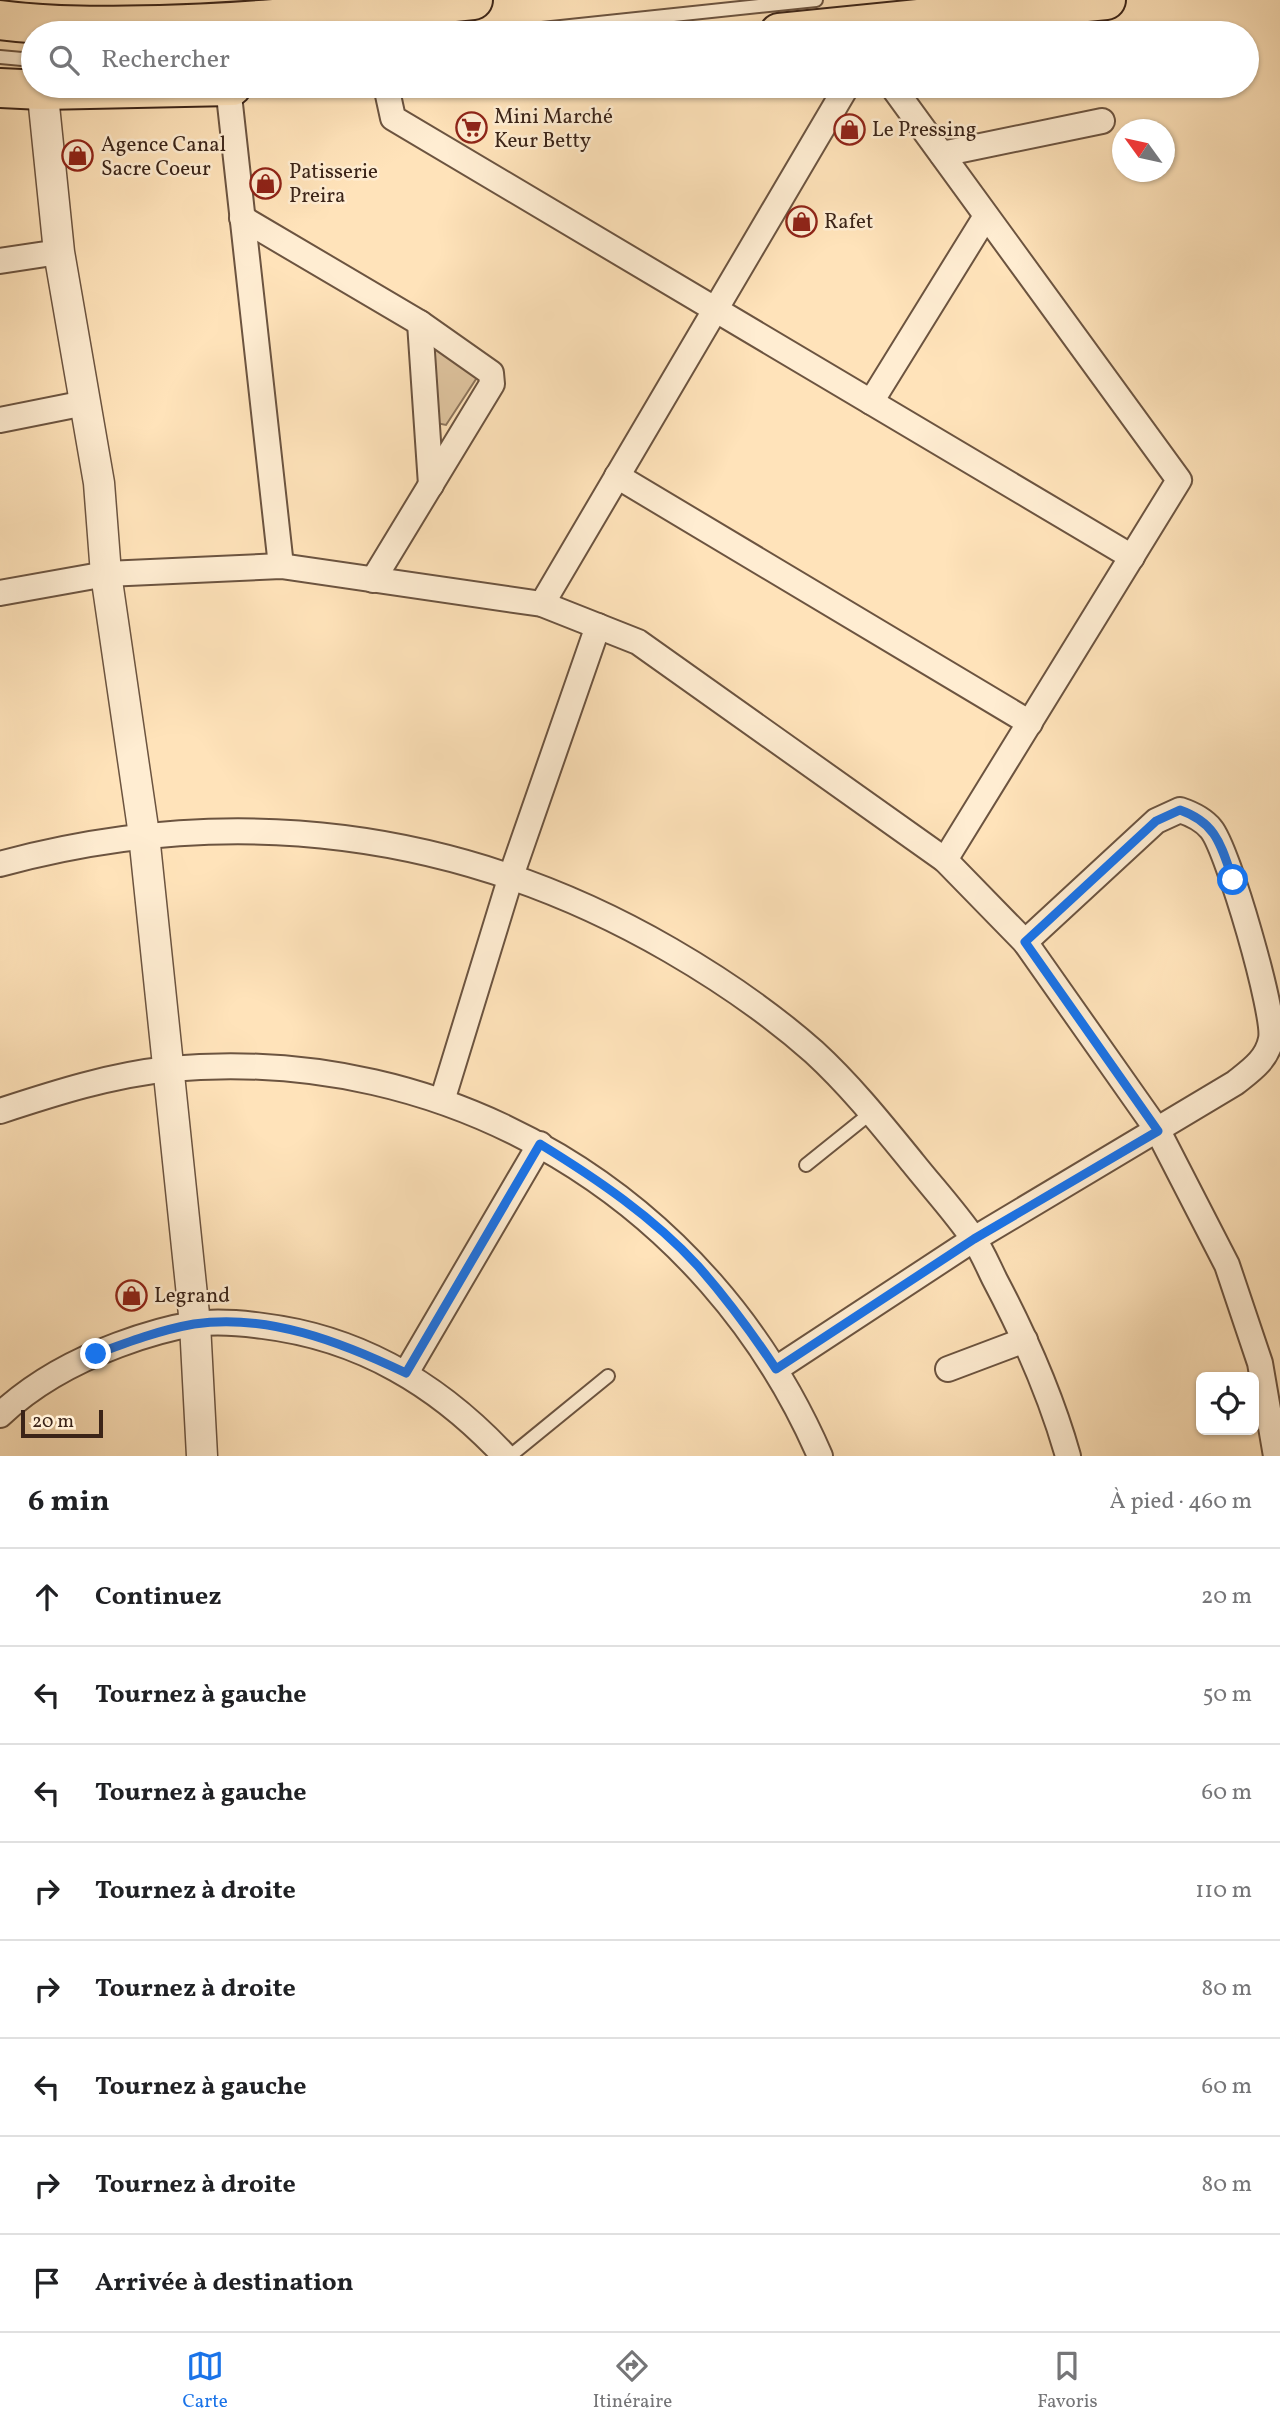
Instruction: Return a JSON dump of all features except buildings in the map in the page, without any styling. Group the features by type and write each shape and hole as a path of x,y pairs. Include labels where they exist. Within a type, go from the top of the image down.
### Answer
{"main road":[{"path":"253,21 381,5 473,0"},
{"path":"929,21 1106,0"},
{"path":"0,88 21,64"}],"street":[{"path":"38,98 60,252 99,483 106,574 144,835 195,1324 202,1456"},
{"path":"231,98 281,566"},
{"path":"389,98 393,118 1132,557"},
{"path":"542,604 840,98"},
{"path":"901,98 1179,480 944,860"},
{"path":"942,155 1102,121"},
{"path":"871,402 986,216"},
{"path":"242,218 421,323 491,373 492,384 373,580"},
{"path":"0,261 60,252"},
{"path":"421,323 431,485"},
{"path":"0,420 85,403"},
{"path":"617,476 1030,723"},
{"path":"0,593 106,574 281,566 542,604 638,642 944,860 1025,942 1158,1131 1227,1265 1260,1363 1276,1456"},
{"path":"442,1101 510,876 598,626"},
{"path":"776,1369 974,1239 1158,1131 1254,1069 1266,1054 1272,1036 1261,981 1233,880 1220,843 1210,827 1196,816 1180,810 1156,821 1025,942"},
{"path":"0,864 53,849 144,835 218,831 292,833 366,841 439,855 510,876 619,920 721,979 813,1052 872,1112 974,1239 1025,1340 1068,1456"},
{"path":"0,1111 81,1085 168,1069 237,1066 307,1070 375,1082 442,1101 540,1144 596,1179 648,1219 696,1265 739,1315 776,1369 805,1421 820,1456"},
{"path":"406,1373 540,1144"},
{"path":"0,1415 50,1378 96,1354 144,1335 195,1324 239,1323 283,1328 325,1339 406,1373 443,1398 508,1456"},
{"path":"948,1369 1025,1340"}],"lane":[{"path":"617,21 816,0"},
{"path":"0,57 21,54"},
{"path":"806,1165 872,1112"},
{"path":"508,1456 608,1376"}],"shaded area":[{"path":"434,346 478,376 446,425 436,423"}],"place":[{"name":"Mini Marché Keur Betty","path":"471,128"},
{"name":"Le Pressing","path":"849,129"},
{"name":"Agence Canal Sacre Coeur","path":"78,156"},
{"name":"Patisserie Preira","path":"266,183"},
{"name":"Rafet","path":"801,221"},
{"name":"Legrand","path":"131,1295"}],"route":[{"path":"96,1354 144,1335 195,1324 239,1323 283,1328 325,1339 406,1373 540,1144 596,1179 648,1219 696,1265 739,1315 776,1369 974,1239 1158,1131 1025,942 1156,821 1180,810 1196,816 1210,827 1220,843 1233,880"}]}
